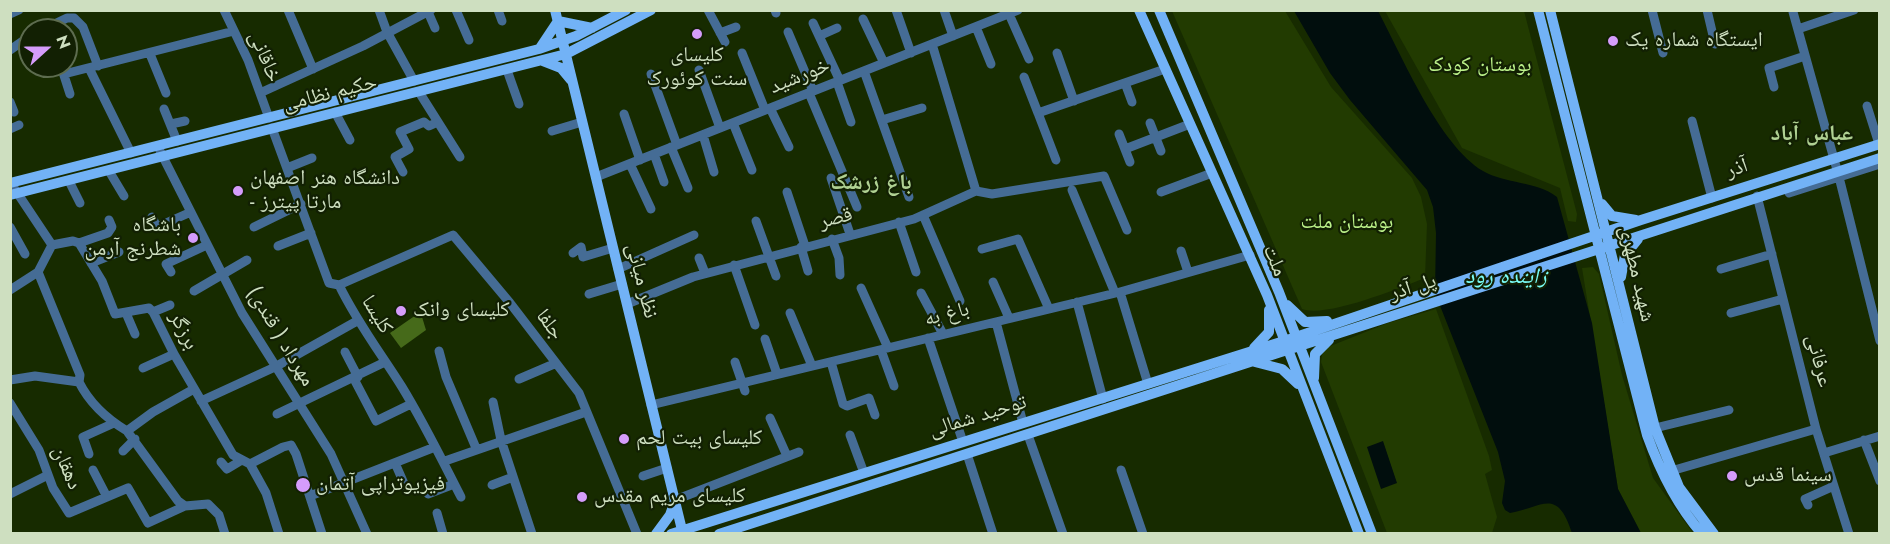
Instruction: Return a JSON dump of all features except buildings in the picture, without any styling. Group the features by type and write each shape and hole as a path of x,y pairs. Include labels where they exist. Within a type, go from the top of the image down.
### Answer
{"main road":[{"name":"حکیم نظامی","path":"12,187 69,181 163,157 414,81 539,48 592,28 626,10"},
{"name":"حکیم نظامی","path":"12,187 177,141 335,112 566,54 651,10"},
{"name":"ملت","path":"1139,10 1267,295 1292,344 1372,534"},
{"name":"ملت","path":"1159,10 1280,292 1292,344"},
{"name":"شهید مطهری","path":"1538,10 1647,435 1661,474 1678,503 1702,534"},
{"name":"شهید مطهری","path":"1550,10 1655,428 1671,471 1690,504 1714,534"},
{"path":"539,48 557,16 592,28"},
{"name":"نظر میانی","path":"557,16 683,532"},
{"path":"542,60 561,68 573,83"},
{"name":"آذر","path":"1596,236 1879,144"},
{"name":"آذر","path":"1599,250 1838,174 1880,158"},
{"path":"1595,187 1604,210 1612,216 1640,221"},
{"path":"1582,240 1587,235 1590,215"},
{"path":"1620,286 1625,255 1632,243 1644,234"},
{"name":"پل آذر","path":"1292,344 1596,236"},
{"name":"پل آذر","path":"1292,344 1342,332 1373,316 1599,250"},
{"path":"1585,254 1596,258 1604,267"},
{"path":"1280,292 1291,311 1305,321 1315,323 1356,312 1373,316"},
{"path":"1267,295 1269,332 1252,357 1282,369 1310,390 1315,354 1324,343 1342,332"},
{"name":"توحید شمالی","path":"723,533 1028,435 1292,344"},
{"name":"توحید شمالی","path":"671,534 1148,384 1252,357"},
{"name":"ملت","path":"1310,390 1359,534"},
{"path":"1002,430 1006,442"},
{"path":"656,534 670,515 675,500"}],"street":[{"path":"10,14 19,10"},
{"name":"خاقانی","path":"224,10 260,93 270,123"},
{"path":"288,10 313,69"},
{"path":"379,10 387,32 414,81"},
{"path":"456,10 469,40"},
{"path":"498,10 502,21"},
{"path":"708,10 723,38 736,27"},
{"path":"896,10 911,52"},
{"path":"944,10 953,36"},
{"path":"1652,10 1663,53"},
{"path":"1707,10 1716,44"},
{"path":"1798,29 1854,10"},
{"path":"260,93 363,46 411,15 429,11 435,28"},
{"path":"1793,12 1838,174 1880,341"},
{"path":"1009,13 1029,59"},
{"name":"خورشید","path":"596,177 1009,13"},
{"path":"863,19 884,63"},
{"path":"78,22 83,27 93,67 130,153"},
{"path":"813,23 839,81 851,122"},
{"path":"976,27 991,64"},
{"path":"819,36 837,28"},
{"path":"78,68 150,54 234,31"},
{"path":"788,32 857,207"},
{"path":"932,45 976,191"},
{"path":"742,53 767,109 789,147"},
{"path":"1057,53 1074,101"},
{"path":"150,54 166,93"},
{"path":"1774,87 1769,68 1806,56"},
{"path":"747,64 758,60"},
{"path":"1038,113 1165,69"},
{"path":"507,70 519,104"},
{"path":"699,70 720,128"},
{"path":"864,71 909,197"},
{"path":"651,75 688,188"},
{"path":"1024,77 1056,160"},
{"path":"65,78 70,94"},
{"path":"1125,83 1132,102"},
{"path":"419,92 460,157"},
{"path":"10,102 14,112"},
{"path":"1867,106 1879,144"},
{"path":"882,120 922,108"},
{"path":"164,109 177,141"},
{"path":"335,112 350,140"},
{"path":"624,114 640,160"},
{"path":"171,124 185,121"},
{"path":"1692,121 1712,198"},
{"path":"403,172 395,157 409,149 400,132 424,122 429,126 438,122"},
{"path":"552,131 582,122"},
{"name":"کلیسا","path":"270,123 330,283 339,285 357,321 385,362 445,461 461,497"},
{"path":"734,123 752,170"},
{"path":"1150,123 1161,151"},
{"path":"1125,148 1190,124"},
{"path":"1119,134 1130,162"},
{"path":"703,135 714,172"},
{"name":"مهرداد ( قندی)","path":"157,146 223,275 275,367 331,454 367,534"},
{"path":"654,154 664,182"},
{"path":"287,168 312,158"},
{"path":"630,164 651,209"},
{"name":"آذر","path":"1838,174 1880,164"},
{"path":"109,171 124,196"},
{"path":"1161,192 1212,173"},
{"name":"قصر","path":"627,304 705,273 923,215 976,191 992,194 1104,176 1127,230"},
{"path":"831,178 850,234"},
{"path":"69,181 80,203"},
{"path":"12,187 52,245"},
{"path":"1072,190 1117,293 1148,384"},
{"path":"788,192 808,271"},
{"name":"عرفانی","path":"1758,199 1816,429 1849,534"},
{"path":"254,227 301,204"},
{"path":"152,217 157,227 191,212"},
{"path":"923,215 960,301"},
{"path":"52,245 73,241 80,243 108,233 112,227 109,220"},
{"path":"756,221 776,276"},
{"path":"899,222 916,272"},
{"path":"10,228 25,254"},
{"path":"278,246 312,233"},
{"name":"جلفا","path":"339,285 453,235 510,303 554,364 579,393 637,534"},
{"path":"618,269 694,235"},
{"path":"982,249 1018,238 1049,309"},
{"path":"832,239 839,258 840,275"},
{"path":"80,243 102,281 115,314 126,313 135,334"},
{"path":"10,290 38,272 52,245"},
{"path":"171,272 166,264 207,245"},
{"path":"573,253 582,247 583,257 613,248"},
{"path":"168,251 173,261"},
{"path":"1181,251 1188,272"},
{"path":"91,263 119,252"},
{"path":"1721,269 1772,254"},
{"name":"باغ به","path":"651,405 743,387 812,366 1117,293 1250,255"},
{"path":"699,258 705,273"},
{"path":"194,291 247,260"},
{"path":"734,265 755,325"},
{"path":"38,272 80,375 79,382 86,396 135,440 178,501 185,506 208,504 214,508 225,534"},
{"path":"993,282 1009,318"},
{"path":"589,294 622,284"},
{"path":"861,288 884,349 894,386"},
{"path":"921,293 943,334"},
{"path":"1731,314 1784,299"},
{"path":"1077,302 1103,399"},
{"path":"153,312 171,305"},
{"name":"برزگر","path":"126,313 149,308 153,312 174,354 233,455 246,462 266,493 279,534"},
{"path":"790,313 812,366"},
{"path":"201,401 275,367 357,321"},
{"path":"996,322 1023,423"},
{"path":"928,338 963,442"},
{"path":"765,339 777,375"},
{"path":"439,351 446,377 476,448"},
{"path":"345,352 376,421 411,404"},
{"path":"300,353 307,362"},
{"path":"143,368 174,354"},
{"path":"277,414 356,378 385,362"},
{"path":"735,362 743,387"},
{"path":"831,362 843,404 847,406 869,399 875,415"},
{"path":"519,380 554,364"},
{"path":"10,380 35,376 79,382"},
{"path":"127,432 153,412 194,389"},
{"path":"493,402 501,440 532,534"},
{"name":"دهقان","path":"10,403 39,450 48,475 69,513 128,488 148,523 185,506"},
{"path":"1655,428 1729,410"},
{"path":"445,461 476,448 586,412"},
{"path":"770,418 787,456"},
{"path":"89,454 83,436 114,423"},
{"path":"1671,471 1816,429"},
{"path":"850,435 864,473"},
{"path":"1028,435 1063,534"},
{"path":"1824,453 1880,436"},
{"path":"123,451 135,440"},
{"path":"1864,440 1880,481"},
{"path":"221,462 227,469 291,446 296,454 322,534"},
{"path":"309,496 435,447"},
{"path":"675,500 799,452"},
{"path":"967,454 993,534"},
{"path":"395,463 406,488"},
{"path":"643,476 667,468"},
{"path":"93,470 107,497"},
{"path":"1121,470 1143,534"},
{"path":"10,494 48,475"},
{"path":"492,485 513,477"},
{"path":"428,494 454,484"},
{"path":"1808,505 1805,499 1834,486"},
{"path":"437,513 443,534"}],"green space":[{"name":"بوستان ملت","path":"1172,11 1285,11 1331,87 1412,178 1421,197 1427,224 1425,278 1345,306 1313,311 1302,309"},
{"name":"بوستان کودک","path":"1385,11 1524,11 1577,214 1576,222 1568,221 1560,188 1462,148"},
{"path":"1593,267 1599,274 1622,375 1653,478 1693,533 1641,533 1618,489 1582,268"},
{"path":"1436,309 1489,456 1492,470 1485,474 1497,517 1492,533 1387,533 1321,362 1323,349 1388,323"},
{"path":"416,315 422,317 426,330 401,348 390,333"}],"water":[{"name":"زاینده رود","path":"1294,11 1378,11 1423,98 1451,141 1467,159 1492,175 1540,188 1557,197 1592,323 1618,489 1641,533 1572,533 1561,510 1548,503 1510,513 1505,510 1502,503 1505,481 1498,452 1435,293 1436,233 1433,207 1427,190 1350,100 1330,73"},
{"path":"1383,441 1397,483 1381,489 1367,447"}],"place":[{"name":"کلیسای سنت کوئورک","path":"697,34"},
{"name":"ایستگاه شماره یک","path":"1613,41"},
{"name":"دانشگاه هنر اصفهان - مارتا پیترز","path":"238,191"},
{"name":"باشگاه شطرنج آرمن","path":"193,238"},
{"name":"کلیسای وانک","path":"401,311"},
{"name":"کلیسای بیت لحم","path":"624,439"},
{"name":"سینما قدس","path":"1732,476"},
{"name":"فیزیوتراپی آتمان","path":"303,485"},
{"name":"کلیسای مریم مقدس","path":"582,497"}],"district":[{"name":"عباس آباد","path":"1812,135"},
{"name":"باغ زرشک","path":"871,184"}]}
